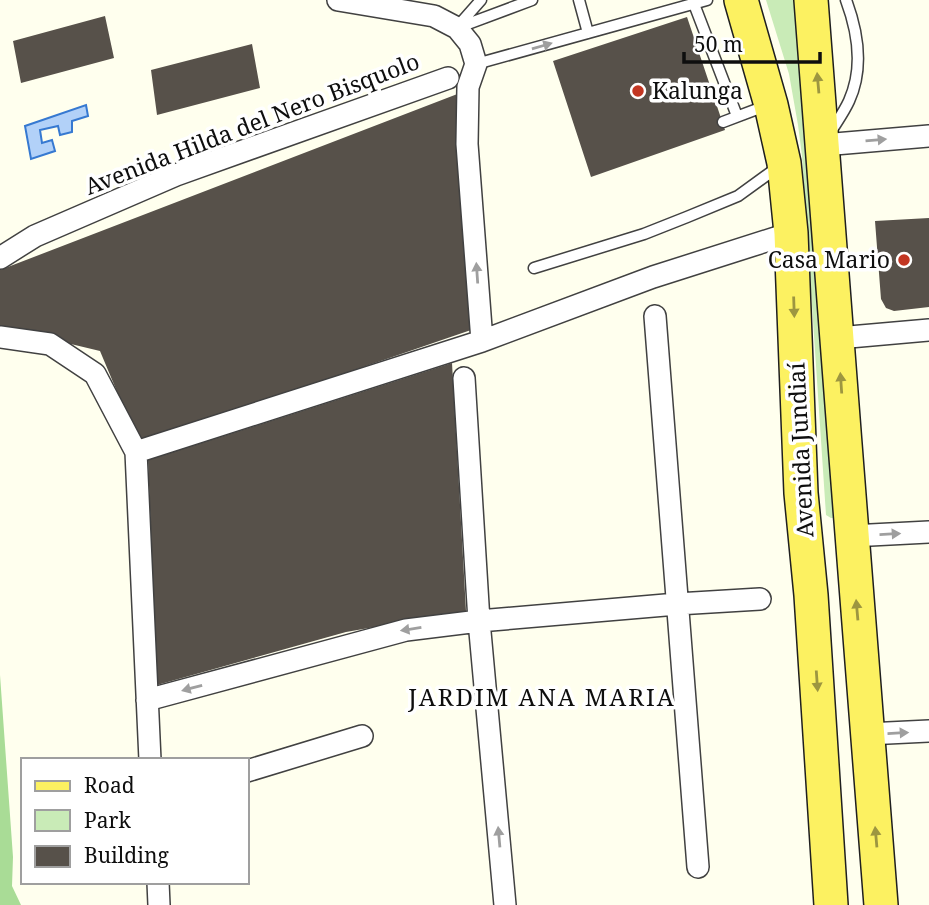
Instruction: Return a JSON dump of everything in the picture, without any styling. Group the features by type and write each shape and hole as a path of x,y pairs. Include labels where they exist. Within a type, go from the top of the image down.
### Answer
{"main road":[{"name":"Avenida Jundiaí","path":"741,0 771,104 784,163 792,233 802,493 820,729 829,899"},
{"name":"Avenida Jundiaí","path":"811,0 881,905"},
{"path":"802,493 815,522 832,534 851,536"}],"street":[{"path":"338,0 434,16 457,28 470,44 476,64 468,87 467,144 482,341"},
{"name":"Avenida Hilda del Nero Bisquolo","path":"0,258 35,236 176,175 449,78"},
{"path":"823,145 929,136"},
{"path":"135,452 482,341 653,277 792,233"},
{"path":"656,316 698,867"},
{"path":"838,338 929,330"},
{"path":"0,337 50,344 95,374 135,452 150,758"},
{"path":"464,378 479,621 505,905"},
{"path":"851,536 929,532"},
{"path":"147,700 406,630 479,621 760,599"},
{"path":"867,734 929,731"},
{"path":"248,771 362,736"},
{"path":"158,884 159,905"}],"lane":[{"path":"457,28 481,0"},
{"path":"457,28 532,0"},
{"path":"579,0 588,33"},
{"path":"476,64 707,0"},
{"path":"823,145 849,101 856,83 858,41 855,22 846,0"},
{"path":"694,4 737,117"},
{"path":"723,122 771,104"},
{"path":"534,268 644,234 712,207 738,196 784,163"}],"green space":[{"path":"766,0 802,0 837,518 826,515 798,125 789,74"},
{"path":"0,675 13,857 12,886 21,905 0,905"}],"water":[{"path":"86,105 88,116 72,121 72,132 60,135 58,126 40,130 42,143 52,140 55,151 31,159 25,126"}],"building":[{"path":"105,16 114,58 21,83 13,41"},
{"name":"Kalunga","path":"687,17 725,130 591,177 553,61"},
{"path":"252,44 260,88 157,115 151,70"},
{"path":"460,93 471,330 139,444 100,351 0,327 0,270"},
{"name":"Casa Mario","path":"929,218 929,307 894,311 886,308 881,299 875,221"},
{"path":"452,363 466,611 346,632 157,685 148,460"}],"place":[{"name":"Kalunga","path":"638,91"},
{"name":"Casa Mario","path":"904,260"}],"district":[{"name":"JARDIM ANA MARIA","path":"542,698"}]}
